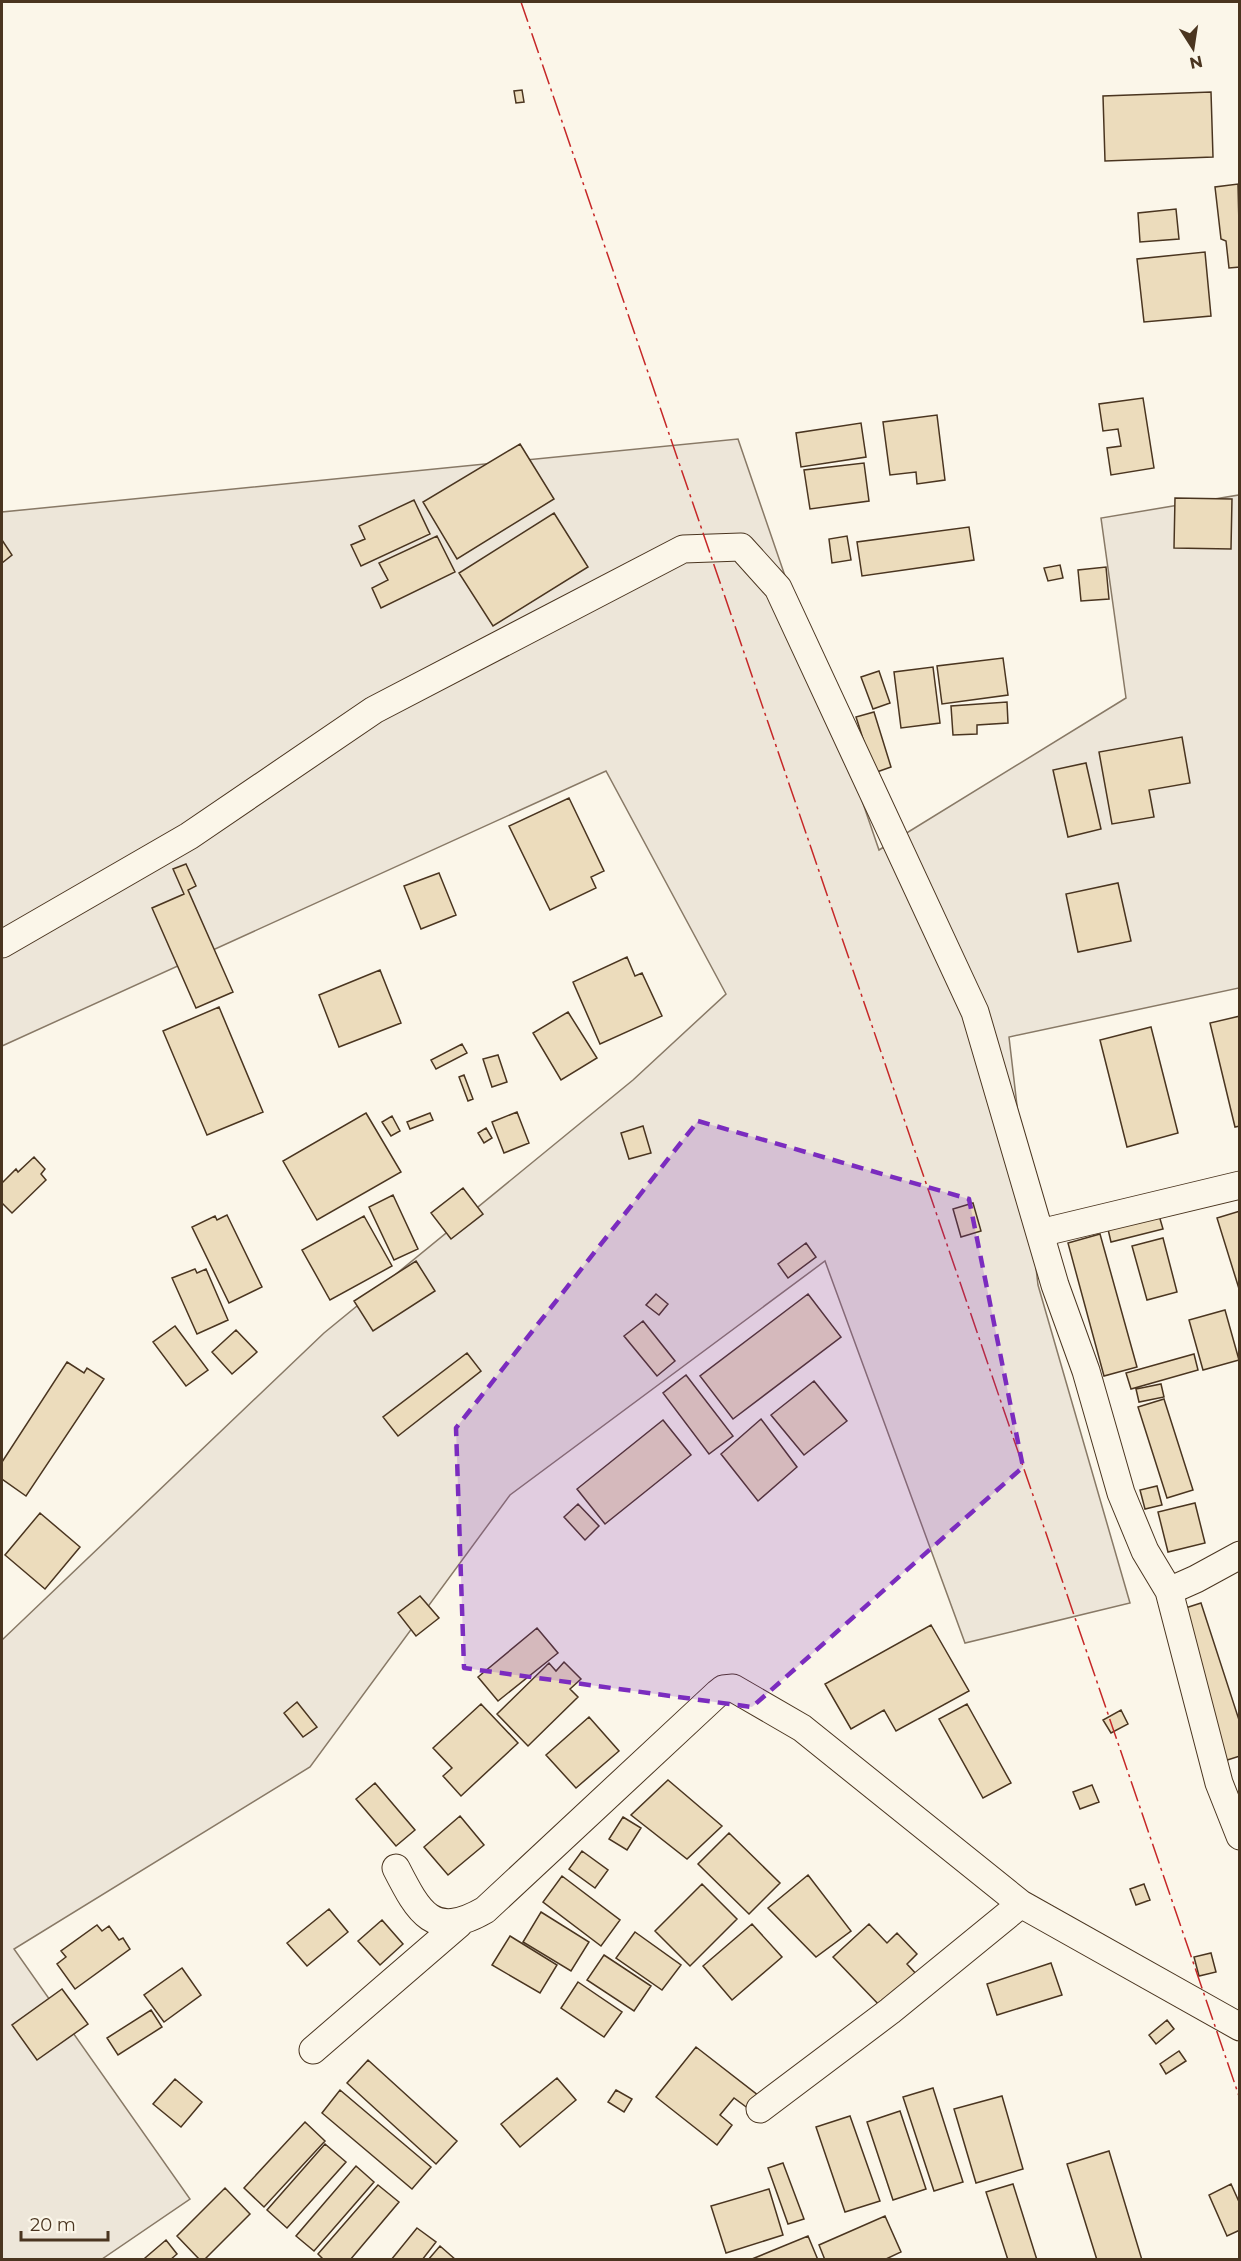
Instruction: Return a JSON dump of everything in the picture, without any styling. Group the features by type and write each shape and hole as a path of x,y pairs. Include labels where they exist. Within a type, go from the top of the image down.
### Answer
{"street":[{"path":"2,944 189,836 374,710 683,549 741,547 778,588 975,1012 1040,1233 1086,1371 1122,1493 1145,1551 1169,1591 1219,1783 1239,1836"},
{"path":"1040,1233 1239,1185"},
{"path":"1169,1591 1239,1555"},
{"path":"313,2050 459,1924 485,1911 718,1693 723,1689 733,1688 802,1728 1021,1904 1239,2027"},
{"path":"396,1868 422,1909 441,1923 459,1924"},
{"path":"760,2109 890,2011 1021,1904"}],"highlighted area":[{"path":"698,1121 969,1199 1023,1467 752,1707 464,1668 456,1428"}],"shaded area":[{"path":"738,439 879,850 1126,698 1101,518 1239,495 1239,988 1009,1037 1038,1285 1130,1603 965,1643 825,1261 510,1495 310,1767 14,1949 190,2199 102,2259 2,2260 2,1640 324,1333 633,1080 726,994 606,771 2,1046 2,512"}],"building":[{"path":"522,90 524,102 516,103 514,91"},
{"path":"1211,92 1213,157 1105,161 1103,96"},
{"path":"1238,184 1240,267 1229,268 1226,241 1221,239 1215,187"},
{"path":"1176,209 1179,239 1140,242 1138,213"},
{"path":"1205,252 1211,316 1144,322 1137,259"},
{"path":"1143,398 1154,468 1111,475 1107,448 1121,446 1118,429 1103,431 1099,404"},
{"path":"937,415 945,480 917,484 916,472 890,475 883,422"},
{"path":"861,423 866,457 801,467 796,433"},
{"path":"520,444 554,499 457,559 423,502"},
{"path":"864,463 869,501 810,509 804,470"},
{"path":"1175,498 1232,499 1231,549 1174,548"},
{"path":"414,500 430,534 361,566 351,545 365,539 359,526"},
{"path":"554,513 588,567 493,626 459,573"},
{"path":"969,527 974,560 862,576 857,542"},
{"path":"437,536 455,572 381,608 372,588 388,580 379,563"},
{"path":"847,536 851,560 832,563 829,539"},
{"path":"2,540 12,555 2,563"},
{"path":"1060,565 1063,578 1048,581 1044,568"},
{"path":"1106,567 1109,599 1081,601 1078,570"},
{"path":"1003,658 1008,695 942,704 937,666"},
{"path":"933,667 940,723 901,728 894,672"},
{"path":"879,671 890,703 873,709 861,677"},
{"path":"1007,702 1008,723 977,725 977,734 953,735 951,706"},
{"path":"874,712 891,767 874,773 856,717"},
{"path":"1182,737 1190,783 1149,790 1154,817 1112,824 1099,752"},
{"path":"1086,763 1101,829 1068,837 1053,770"},
{"path":"569,798 604,871 591,877 596,888 550,910 509,826"},
{"path":"186,864 196,886 188,890 233,992 196,1008 152,908 184,894 173,869"},
{"path":"439,873 456,915 421,929 404,886"},
{"path":"1118,883 1131,941 1078,952 1066,894"},
{"path":"627,957 635,976 642,973 662,1016 600,1044 573,982"},
{"path":"380,970 401,1023 339,1047 319,995"},
{"path":"219,1007 263,1112 207,1135 163,1031"},
{"path":"568,1012 597,1058 561,1080 533,1033"},
{"path":"1240,1016 1240,1126 1235,1127 1210,1023"},
{"path":"1151,1027 1178,1133 1127,1147 1100,1040"},
{"path":"462,1044 467,1053 436,1069 431,1060"},
{"path":"498,1055 507,1082 492,1087 483,1059"},
{"path":"464,1075 473,1099 468,1101 459,1077"},
{"path":"517,1112 529,1143 504,1153 492,1122"},
{"path":"366,1113 401,1172 317,1220 283,1161"},
{"path":"430,1113 433,1120 410,1129 407,1122"},
{"path":"392,1116 400,1131 391,1136 382,1122"},
{"path":"643,1126 651,1153 629,1159 621,1133"},
{"path":"486,1128 492,1138 484,1143 478,1133"},
{"path":"34,1157 45,1169 41,1174 46,1180 12,1213 2,1203 2,1183 16,1169 18,1172"},
{"path":"463,1188 483,1214 451,1239 431,1213"},
{"path":"393,1195 418,1249 394,1260 369,1207"},
{"path":"973,1203 981,1231 961,1237 953,1209"},
{"path":"1240,1211 1240,1292 1217,1218"},
{"path":"1158,1212 1163,1229 1111,1242 1107,1225"},
{"path":"227,1215 262,1287 229,1303 192,1227 215,1216 217,1220"},
{"path":"364,1216 392,1266 330,1300 302,1250"},
{"path":"1100,1234 1137,1367 1104,1376 1068,1243"},
{"path":"1163,1238 1177,1292 1147,1300 1132,1246"},
{"path":"806,1243 816,1257 788,1278 778,1264"},
{"path":"416,1261 435,1291 373,1331 354,1301"},
{"path":"195,1269 197,1273 206,1269 228,1320 197,1334 172,1278"},
{"path":"656,1294 668,1304 659,1315 646,1305"},
{"path":"808,1294 841,1337 733,1419 700,1376"},
{"path":"1225,1310 1239,1360 1203,1370 1189,1320"},
{"path":"643,1321 675,1361 657,1376 624,1336"},
{"path":"175,1326 208,1370 186,1386 153,1342"},
{"path":"236,1330 257,1352 232,1374 212,1352"},
{"path":"467,1353 481,1371 398,1436 383,1417"},
{"path":"1194,1354 1198,1370 1131,1389 1126,1373"},
{"path":"67,1362 84,1373 87,1368 104,1379 26,1496 2,1479 2,1462"},
{"path":"686,1375 733,1436 709,1454 663,1393"},
{"path":"814,1381 847,1421 804,1455 771,1415"},
{"path":"1161,1384 1164,1397 1139,1402 1136,1389"},
{"path":"1164,1399 1193,1490 1167,1498 1138,1407"},
{"path":"761,1419 797,1467 758,1501 721,1454"},
{"path":"663,1420 691,1455 605,1524 577,1489"},
{"path":"1157,1486 1162,1505 1145,1509 1140,1490"},
{"path":"1195,1503 1205,1543 1168,1552 1158,1512"},
{"path":"578,1504 599,1526 585,1540 564,1517"},
{"path":"40,1513 80,1547 45,1589 5,1555"},
{"path":"420,1596 439,1618 416,1636 398,1613"},
{"path":"1201,1603 1240,1723 1240,1756 1221,1762 1173,1612"},
{"path":"931,1625 969,1691 896,1731 884,1710 851,1729 825,1684"},
{"path":"537,1628 558,1653 498,1701 478,1677"},
{"path":"564,1662 581,1679 570,1689 578,1697 528,1746 497,1714 549,1663 556,1671"},
{"path":"297,1702 317,1727 303,1737 284,1713"},
{"path":"481,1704 518,1743 461,1796 443,1776 452,1768 433,1748"},
{"path":"967,1704 1011,1783 983,1798 939,1719"},
{"path":"1121,1710 1128,1724 1111,1733 1103,1720"},
{"path":"589,1717 619,1751 576,1788 546,1755"},
{"path":"668,1780 722,1826 687,1859 631,1815"},
{"path":"375,1783 415,1830 396,1846 356,1799"},
{"path":"1092,1785 1099,1802 1080,1809 1073,1792"},
{"path":"460,1816 484,1845 448,1875 424,1847"},
{"path":"623,1817 641,1828 627,1850 609,1839"},
{"path":"729,1833 780,1883 749,1914 698,1864"},
{"path":"582,1851 608,1870 595,1888 569,1869"},
{"path":"808,1875 851,1931 816,1957 768,1908"},
{"path":"562,1876 620,1920 601,1946 543,1902"},
{"path":"702,1884 737,1919 690,1966 655,1931"},
{"path":"1144,1884 1150,1900 1136,1905 1130,1889"},
{"path":"329,1909 348,1932 307,1966 287,1943"},
{"path":"541,1912 589,1942 571,1971 523,1942"},
{"path":"382,1920 403,1944 380,1965 358,1941"},
{"path":"752,1924 782,1957 732,2000 703,1966"},
{"path":"869,1924 887,1943 897,1933 917,1954 907,1964 918,1976 883,2009 833,1957"},
{"path":"97,1925 102,1931 109,1926 119,1940 123,1938 130,1949 75,1989 57,1964 66,1957 61,1951"},
{"path":"635,1932 681,1965 662,1990 616,1958"},
{"path":"510,1936 557,1965 540,1993 492,1965"},
{"path":"1211,1953 1216,1972 1199,1976 1194,1957"},
{"path":"604,1955 651,1986 634,2011 587,1980"},
{"path":"1051,1963 1062,1995 997,2015 987,1984"},
{"path":"182,1968 201,1995 164,2022 144,1995"},
{"path":"578,1982 622,2012 604,2037 561,2008"},
{"path":"62,1989 88,2024 37,2060 12,2025"},
{"path":"151,2010 162,2027 118,2055 107,2038"},
{"path":"1167,2020 1174,2029 1156,2044 1149,2035"},
{"path":"696,2047 759,2096 749,2109 734,2098 720,2115 732,2125 717,2145 656,2097"},
{"path":"1179,2051 1186,2061 1166,2074 1160,2064"},
{"path":"368,2060 457,2141 436,2164 347,2083"},
{"path":"557,2078 576,2100 520,2147 501,2124"},
{"path":"175,2079 202,2102 181,2127 153,2104"},
{"path":"933,2088 963,2182 934,2191 903,2097"},
{"path":"340,2090 431,2167 412,2189 322,2113"},
{"path":"616,2090 632,2099 624,2112 608,2102"},
{"path":"1002,2096 1023,2169 976,2183 954,2109"},
{"path":"900,2111 926,2189 893,2200 867,2122"},
{"path":"850,2116 880,2201 845,2212 816,2127"},
{"path":"305,2122 325,2141 264,2207 244,2188"},
{"path":"325,2144 346,2162 287,2228 267,2210"},
{"path":"1109,2151 1142,2260 1097,2260 1067,2164"},
{"path":"783,2163 804,2219 788,2224 768,2168"},
{"path":"356,2166 374,2182 314,2251 296,2236"},
{"path":"1013,2184 1037,2260 1008,2260 986,2192"},
{"path":"1231,2184 1240,2204 1240,2230 1227,2236 1209,2195"},
{"path":"378,2185 399,2202 350,2260 324,2260 318,2254"},
{"path":"225,2188 250,2214 204,2260 200,2260 177,2236"},
{"path":"769,2189 783,2235 726,2253 711,2206"},
{"path":"885,2216 901,2252 884,2260 825,2260 819,2245"},
{"path":"417,2228 436,2242 422,2260 391,2260"},
{"path":"808,2236 818,2260 752,2259"},
{"path":"166,2240 177,2254 170,2260 147,2260 145,2258"},
{"path":"440,2246 456,2260 428,2260"}],"power":[{"path":"521,2 1240,2099"}]}
